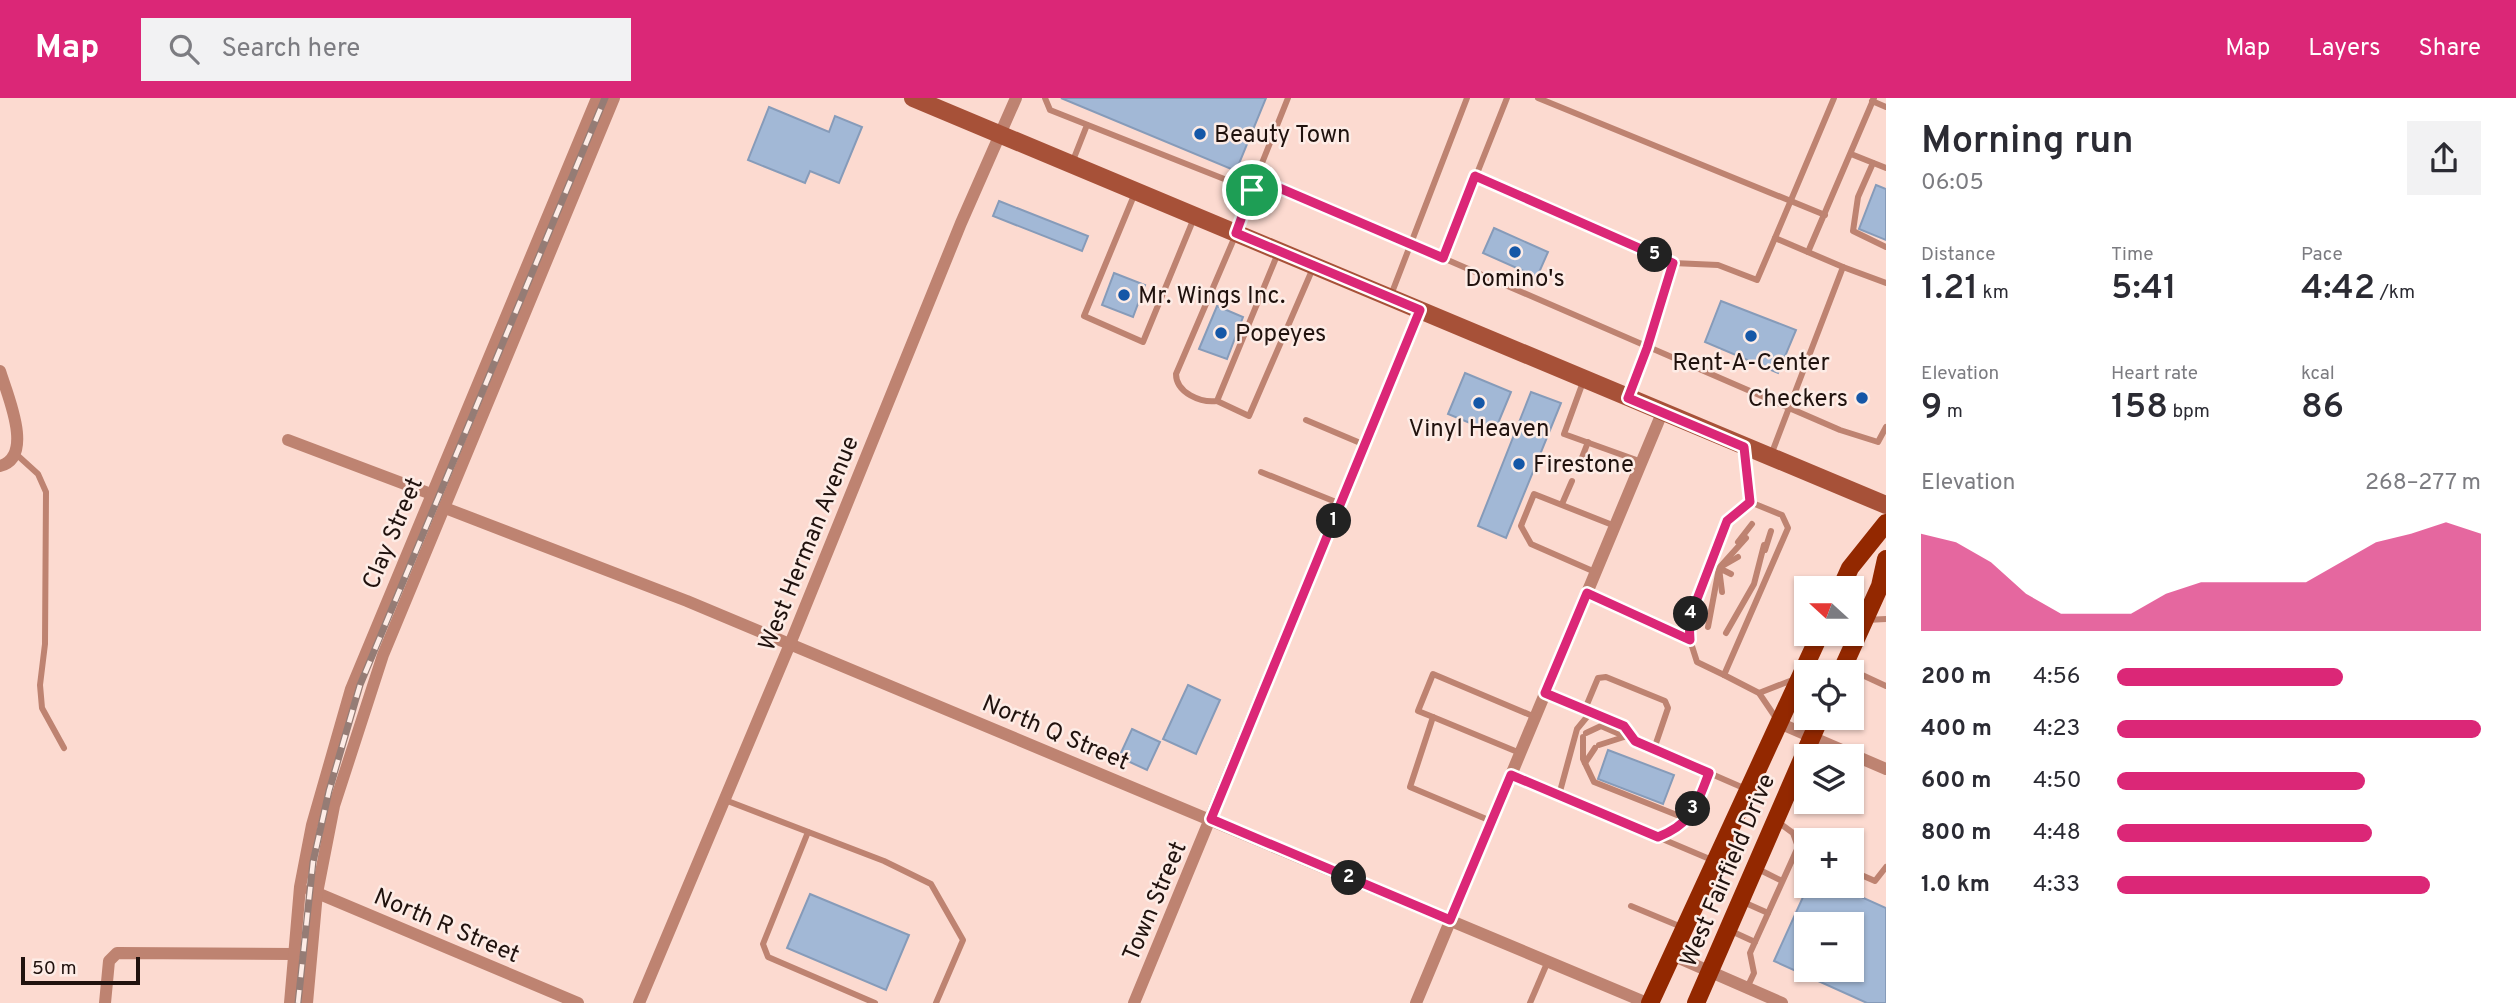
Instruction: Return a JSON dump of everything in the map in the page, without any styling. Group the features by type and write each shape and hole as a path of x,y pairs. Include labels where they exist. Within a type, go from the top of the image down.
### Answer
{"main road":[{"path":"913,98 944,104 1000,135 1886,505"},
{"path":"1846,576 1886,523"},
{"path":"1846,660 1883,589 1886,559"},
{"name":"West Fairfield Drive","path":"1648,1003 1794,690"},
{"name":"West Fairfield Drive","path":"1696,1003 1815,730"}],"street":[{"name":"Clay Street","path":"290,1003 300,887 312,825 351,689 597,98"},
{"name":"Clay Street","path":"307,1003 317,893 334,806 360,720 383,655 614,98"},
{"name":"West Herman Avenue","path":"639,1003 790,644 961,223 1017,98"},
{"name":"Town Street","path":"1134,1003 1420,310"},
{"path":"0,371 15,422 14,456 0,466"},
{"path":"1416,1003 1662,413"},
{"path":"288,440 431,494"},
{"name":"North Q Street","path":"445,508 790,644 1548,961 1626,997 1648,1003"},
{"path":"1779,723 1886,768"},
{"name":"North R Street","path":"300,887 578,1003"},
{"path":"105,1003 109,961 117,953 293,954"},
{"path":"1672,955 1782,1003"}],"lane":[{"path":"1045,98 1050,110 1252,190"},
{"path":"1288,98 1236,233 1176,374 1176,382 1181,390 1207,402 1217,401 1248,416 1314,266"},
{"path":"1390,298 1467,98"},
{"path":"1443,258 1507,98"},
{"path":"1538,98 1825,215"},
{"path":"1475,176 1673,263 1718,265 1757,280 1834,98"},
{"path":"1808,252 1873,100 1886,107"},
{"path":"1072,164 1087,125"},
{"path":"1851,154 1886,168"},
{"path":"1873,163 1858,197 1853,231 1886,247"},
{"path":"1256,178 1789,408 1878,442 1886,427"},
{"path":"1136,191 1084,316 1143,342 1195,216"},
{"path":"1775,238 1886,283"},
{"path":"1217,401 1278,251"},
{"path":"1628,398 1647,348 1673,263"},
{"path":"1770,457 1843,267"},
{"path":"1584,379 1564,434 1642,462"},
{"path":"1306,420 1365,445"},
{"path":"1581,460 1588,442"},
{"path":"1744,447 1750,502"},
{"path":"14,456 38,474 46,492 45,644 40,685 43,708 64,748"},
{"path":"1261,472 1341,504"},
{"path":"1562,504 1572,481"},
{"path":"1596,573 1531,544 1521,526 1534,494 1615,526"},
{"path":"1750,502 1727,521 1689,620 1690,640 1697,662 1759,693 1779,723"},
{"path":"1724,676 1788,528 1782,515 1750,502"},
{"path":"1708,627 1719,568 1752,524"},
{"path":"1726,634 1752,582 1771,531"},
{"path":"1714,611 1719,568 1746,538"},
{"path":"1732,618 1752,582 1764,545"},
{"path":"1719,568 1738,557"},
{"path":"1709,563 1731,574"},
{"path":"1741,600 1752,582 1756,565"},
{"path":"1719,568 1722,592"},
{"path":"1752,582 1762,587"},
{"path":"1587,593 1690,640"},
{"path":"1865,620 1886,619"},
{"path":"1520,753 1418,711 1433,674 1535,718"},
{"path":"1559,795 1577,729 1588,710 1598,678 1606,677 1665,701 1668,708 1654,749"},
{"path":"1864,677 1886,685"},
{"path":"1759,693 1794,679"},
{"path":"1545,693 1624,726 1635,741"},
{"path":"1433,717 1410,786 1491,821"},
{"path":"1687,819 1594,782 1585,763 1584,735 1601,726 1748,790"},
{"path":"1585,763 1597,747 1624,737"},
{"path":"1658,837 1680,828 1709,773"},
{"path":"1511,775 1715,861"},
{"path":"724,800 884,861 931,884 963,940 936,1003"},
{"path":"1775,821 1794,836"},
{"path":"808,832 763,944 768,957 874,1003"},
{"path":"1747,988 1754,973 1750,953 1794,856"},
{"path":"1864,876 1875,881 1886,866"},
{"path":"1755,867 1782,881"},
{"path":"1740,901 1768,913"},
{"path":"1631,906 1684,928"},
{"path":"1728,930 1755,942"},
{"path":"1530,1003 1548,961"}],"building":[{"name":"Beauty Town","path":"1061,98 1266,98 1236,171"},
{"path":"769,107 829,132 835,116 862,127 839,183 810,171 805,183 748,160"},
{"path":"1876,185 1886,189 1886,240 1859,229"},
{"path":"999,201 1088,236 1082,251 993,216"},
{"name":"Domino's","path":"1494,228 1548,252 1537,277 1483,253"},
{"name":"Mr. Wings Inc.","path":"1114,273 1145,285 1133,317 1102,305"},
{"name":"Rent-A-Center","path":"1721,301 1796,330 1778,373 1705,342"},
{"name":"Popeyes","path":"1217,306 1243,317 1227,359 1199,349"},
{"name":"Vinyl Heaven","path":"1465,373 1511,392 1494,433 1448,414"},
{"name":"Firestone","path":"1531,392 1561,403 1506,538 1478,526"},
{"path":"1188,685 1220,700 1196,754 1163,739"},
{"path":"1132,729 1160,742 1147,770 1119,757"},
{"path":"1608,750 1674,775 1663,804 1598,779"},
{"path":"810,894 909,935 886,990 787,948"},
{"path":"1803,898 1864,898 1886,908 1886,1003 1867,1003 1820,982 1864,982 1864,912 1796,912"},
{"path":"1794,917 1794,970 1774,961"}],"railway":[{"path":"298,1003 313,862 329,791 360,685 605,98"}],"place":[{"name":"Beauty Town","path":"1200,134"},
{"name":"Domino's","path":"1515,252"},
{"name":"Mr. Wings Inc.","path":"1124,295"},
{"name":"Popeyes","path":"1221,333"},
{"name":"Rent-A-Center","path":"1751,336"},
{"name":"Checkers","path":"1862,398"},
{"name":"Vinyl Heaven","path":"1479,403"},
{"name":"Firestone","path":"1519,464"}],"route":[{"path":"1475,176 1673,263 1647,348 1628,398 1744,447 1750,502 1727,521 1689,620 1690,640 1587,593 1545,693 1624,726 1635,741 1709,773 1697,802 1680,828 1658,837 1511,775 1450,920 1211,819 1420,310 1236,233 1252,190 1256,178 1443,258 1475,176"}]}
